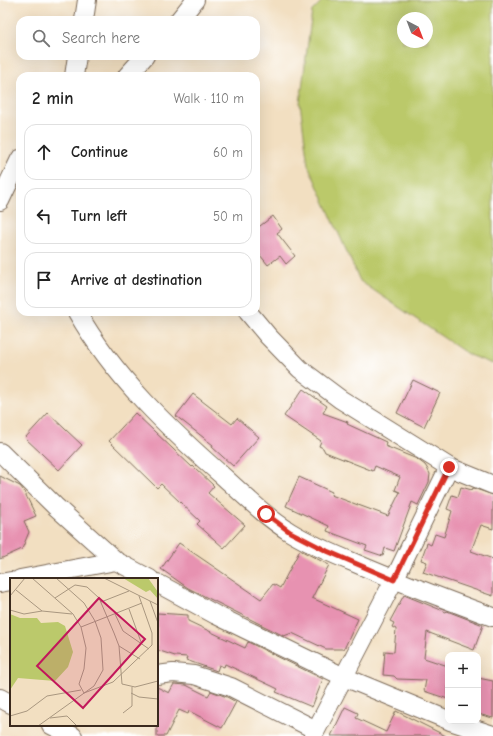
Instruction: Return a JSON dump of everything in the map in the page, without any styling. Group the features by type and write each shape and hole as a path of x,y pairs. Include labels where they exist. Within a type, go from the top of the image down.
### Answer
{"street":[{"path":"85,16 87,0"},
{"path":"182,16 196,0"},
{"path":"75,72 76,60"},
{"path":"131,72 141,60"},
{"path":"0,201 16,167"},
{"path":"79,316 116,370 154,412 204,460 266,514 290,532 327,551 394,580 493,617"},
{"path":"251,316 268,336 300,369 340,399 449,467 493,485"},
{"path":"0,452 55,506 116,561 148,578"},
{"path":"158,675 173,673 194,675 231,687 314,733 394,580 449,467"},
{"path":"25,578 116,561"},
{"path":"0,583 10,581"},
{"path":"158,584 216,615 344,677 452,725 493,735"},
{"path":"0,697 10,694"},
{"path":"0,697 10,703"},
{"path":"53,726 73,736"}],"green space":[{"path":"323,0 493,0 493,364 469,355 360,281 308,165 300,103 312,11"}],"building":[{"path":"273,216 282,229 277,233 295,256 286,264 280,256 268,265 260,255 260,226"},
{"path":"413,380 440,393 424,427 397,413"},
{"path":"303,389 327,406 323,413 348,422 347,424 386,442 385,446 417,459 427,468 430,474 429,482 418,505 412,502 394,551 385,548 383,556 365,550 367,546 327,531 329,526 286,506 299,477 332,492 331,495 388,516 400,492 395,490 400,477 375,466 373,471 325,452 323,448 319,446 321,441 284,416"},
{"path":"193,394 232,424 237,418 259,437 233,466 212,447 213,445 176,416"},
{"path":"48,413 82,445 59,470 25,438"},
{"path":"135,413 214,486 208,493 245,525 224,548 197,524 200,521 161,484 157,488 109,441"},
{"path":"0,476 20,486 36,516 24,521 29,532 22,549 0,559"},
{"path":"461,487 472,490 473,488 493,495 493,529 481,525 471,551 493,559 493,596 423,572 427,562 421,560 427,543 431,545 435,534 444,537 452,511 447,509 452,495 458,497"},
{"path":"179,543 261,599 273,584 280,588 300,550 329,565 312,598 358,619 344,649 326,649 292,633 284,636 188,588 161,569"},
{"path":"404,595 483,625 474,650 427,632 424,658 445,665 445,698 424,691 426,680 397,679 394,676 383,675 385,651 394,652 396,629 392,627 394,623 390,621"},
{"path":"158,613 188,615 188,621 245,648 248,642 323,679 312,707 276,692 278,689 225,664 224,667 219,665 217,671 186,660 187,657 175,656 158,650"},
{"path":"481,679 493,681 493,718 481,715"},
{"path":"174,684 186,685 208,696 211,691 236,702 222,728 189,711 188,714 179,710 166,736 157,736 158,688 169,693"},
{"path":"345,707 358,713 356,718 386,732 396,711 446,736 331,736"}],"route":[{"path":"266,514 290,532 327,551 394,580 449,467"}]}
